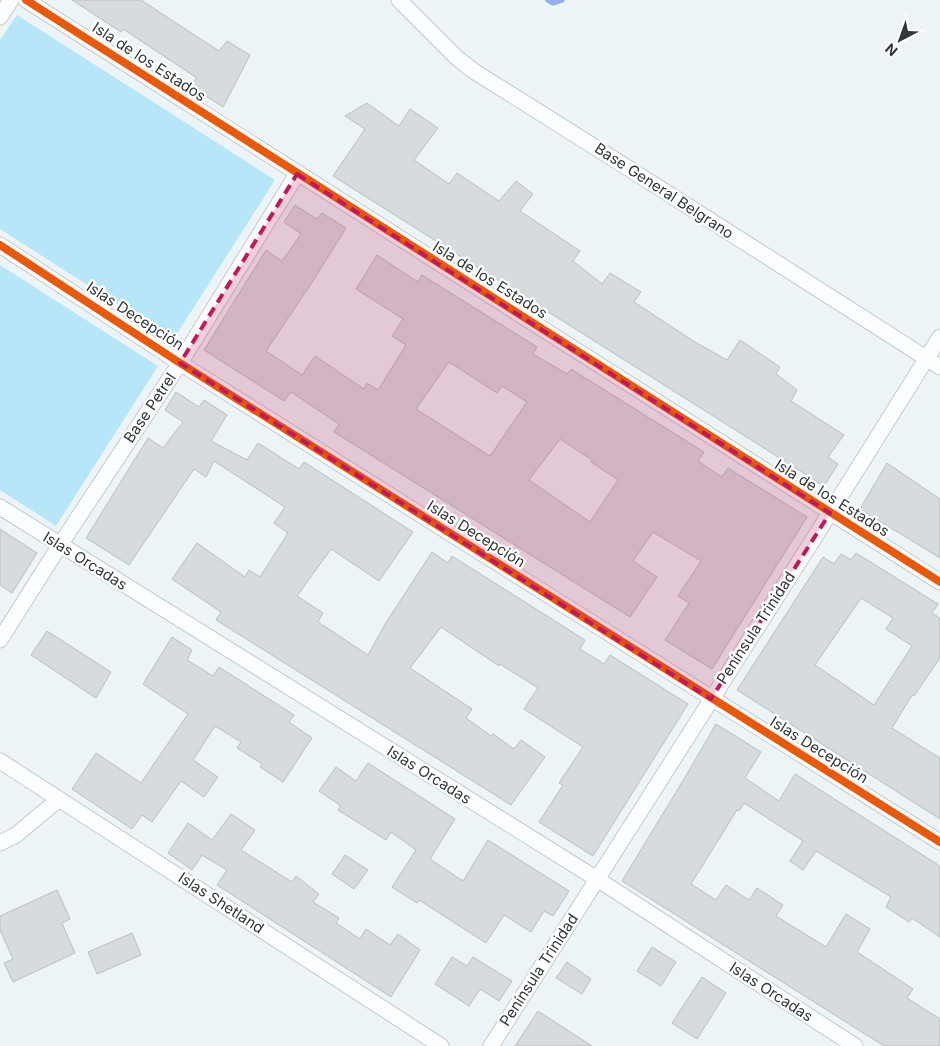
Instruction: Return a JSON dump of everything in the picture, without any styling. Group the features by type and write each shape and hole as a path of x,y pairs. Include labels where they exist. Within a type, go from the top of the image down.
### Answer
{"street":[{"path":"0,18 11,0"},
{"name":"Isla de los Estados","path":"26,0 940,582"},
{"name":"Base General Belgrano","path":"400,0 457,58 475,72 621,162 779,266 940,367"},
{"name":"Base Petrel","path":"0,640 180,363 297,174"},
{"name":"Islas Decepción","path":"0,244 180,363 940,842"},
{"name":"Península Trinidad","path":"491,1046 940,337"},
{"name":"Islas Orcadas","path":"0,507 597,879 855,1046"},
{"name":"Islas Shetland","path":"0,761 442,1046"},
{"path":"0,843 16,835 60,799"}],"highlighted area":[{"path":"297,174 830,513 711,699 180,363"}],"shaded area":[{"path":"17,15 275,180 173,340 0,229 0,40"},
{"path":"0,265 158,366 56,526 0,490"}],"building":[{"path":"72,0 141,0 219,51 227,41 250,55 223,107 190,86 197,78 123,29 121,32"},
{"path":"367,103 399,126 410,109 438,128 414,160 449,184 457,173 499,201 516,181 533,194 520,211 580,251 573,261 602,284 610,273 641,292 634,302 695,342 727,360 740,340 780,367 776,374 797,390 791,401 844,435 828,457 838,464 824,486 333,176 365,129 345,116"},
{"path":"295,205 317,219 322,213 346,228 266,351 302,375 315,356 364,389 367,383 378,390 406,345 392,336 403,319 356,289 377,255 418,282 422,275 537,347 533,354 567,374 571,369 704,452 698,461 722,477 728,468 807,517 712,669 665,640 689,603 678,596 701,561 653,532 633,561 657,577 630,617 334,432 339,424 291,392 284,401 204,350 266,250 282,261 301,234 284,222","holes":["449,362 497,393 502,386 527,402 490,456 416,409","560,439 618,480 590,522 529,480"]},
{"path":"176,392 199,407 204,400 227,415 211,441 247,460 258,443 299,469 304,462 413,532 379,581 331,549 297,596 323,613 318,622 368,655 387,621 432,552 448,563 452,556 585,640 580,649 604,664 610,655 688,704 593,856 539,822 563,785 559,783 583,747 524,709 538,688 500,664 499,666 441,627 410,668 472,709 466,718 491,736 493,734 514,749 521,740 545,757 511,805 216,620 221,612 172,579 197,543 245,577 249,570 260,577 288,533 274,523 285,507 214,461 206,477 194,469 129,565 86,538 148,438 163,448 183,422 165,410"},
{"path":"887,463 940,499 940,558 860,509"},
{"path":"0,529 37,553 12,593 0,585"},
{"path":"856,553 938,604 932,613 940,618 940,658 914,696 912,695 892,728 940,758 940,819 737,690 823,557 834,564 841,554 851,560","holes":["861,598 893,618 886,629 912,646 874,705 815,665"]},
{"path":"47,631 111,672 96,698 31,655"},
{"path":"172,637 192,650 187,660 213,676 219,667 294,715 289,722 312,738 283,782 260,767 262,764 237,748 241,742 215,726 193,760 218,777 204,797 181,781 152,822 142,815 132,829 72,789 96,753 141,783 188,714 143,684"},
{"path":"716,724 761,752 745,778 779,801 795,774 940,866 940,937 912,918 909,922 886,907 891,897 816,851 803,870 790,861 803,841 744,803 739,811 737,810 691,884 716,900 726,885 749,900 757,888 783,905 776,916 826,947 846,914 870,929 857,952 913,989 907,998 940,1019 940,1046 884,1046 622,881"},
{"path":"368,763 455,819 430,859 463,881 488,840 569,891 553,916 544,911 531,932 504,915 486,943 419,900 417,903 392,887 416,850 391,832 386,840 338,810 341,806 319,791 336,767 356,781"},
{"path":"231,814 255,830 241,850 292,882 296,876 319,894 313,902 339,918 336,923 360,939 366,929 390,945 398,934 420,950 391,997 217,885 227,870 202,855 192,870 168,853 188,823 212,840"},
{"path":"345,855 368,870 354,889 332,874"},
{"path":"57,890 70,919 62,923 75,953 13,982 4,963 13,959 0,930 0,916"},
{"path":"132,933 141,955 97,974 88,952"},
{"path":"652,947 676,962 661,986 637,971"},
{"path":"452,957 467,966 473,957 512,981 499,1001 480,989 469,1006 435,984"},
{"path":"567,962 591,979 582,994 556,978"},
{"path":"702,977 726,993 697,1039 672,1023"},
{"path":"538,1011 592,1046 515,1046"}],"waterway":[{"path":"548,0 553,3 562,0"}],"cycle path":[{"path":"26,0 940,582"},
{"path":"0,245 180,363 940,842"}]}
